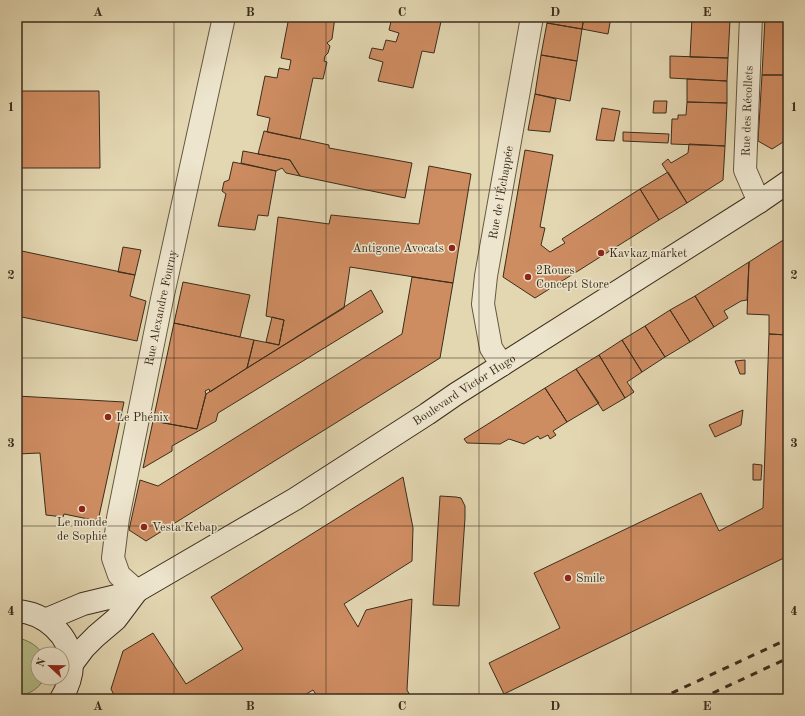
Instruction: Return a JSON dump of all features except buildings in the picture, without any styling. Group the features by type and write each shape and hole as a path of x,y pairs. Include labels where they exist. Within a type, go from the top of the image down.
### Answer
{"street":[{"name":"Rue Alexandre Fourny","path":"137,591 119,575 113,558 118,518 162,299 224,17"},
{"name":"Rue de l'Échappée","path":"502,365 490,348 483,304 486,276 532,17"},
{"name":"Rue des Récollets","path":"751,17 745,170 759,202"},
{"name":"Boulevard Victor Hugo","path":"45,620 83,604 137,591 295,499 788,182"},
{"name":"Boulevard Victor Hugo","path":"72,664 84,648 116,619 137,591"},
{"path":"17,611 27,612 45,620 54,626 66,643 72,664 65,696"}],"green space":[{"path":"22,639 28,641 35,646 30,646 30,686 39,686 26,694 17,696 17,640"}],"railway":[{"path":"659,699 788,639"},
{"path":"700,699 788,658"}],"place":[{"name":"Antigone Avocats","path":"452,248"},
{"name":"Kavkaz market","path":"601,253"},
{"name":"2Roues Concept Store","path":"528,277"},
{"name":"Le Phénix","path":"108,417"},
{"name":"Le monde de Sophie","path":"82,509"},
{"name":"Vesta Kebap","path":"144,527"},
{"name":"Smile","path":"568,578"}]}
